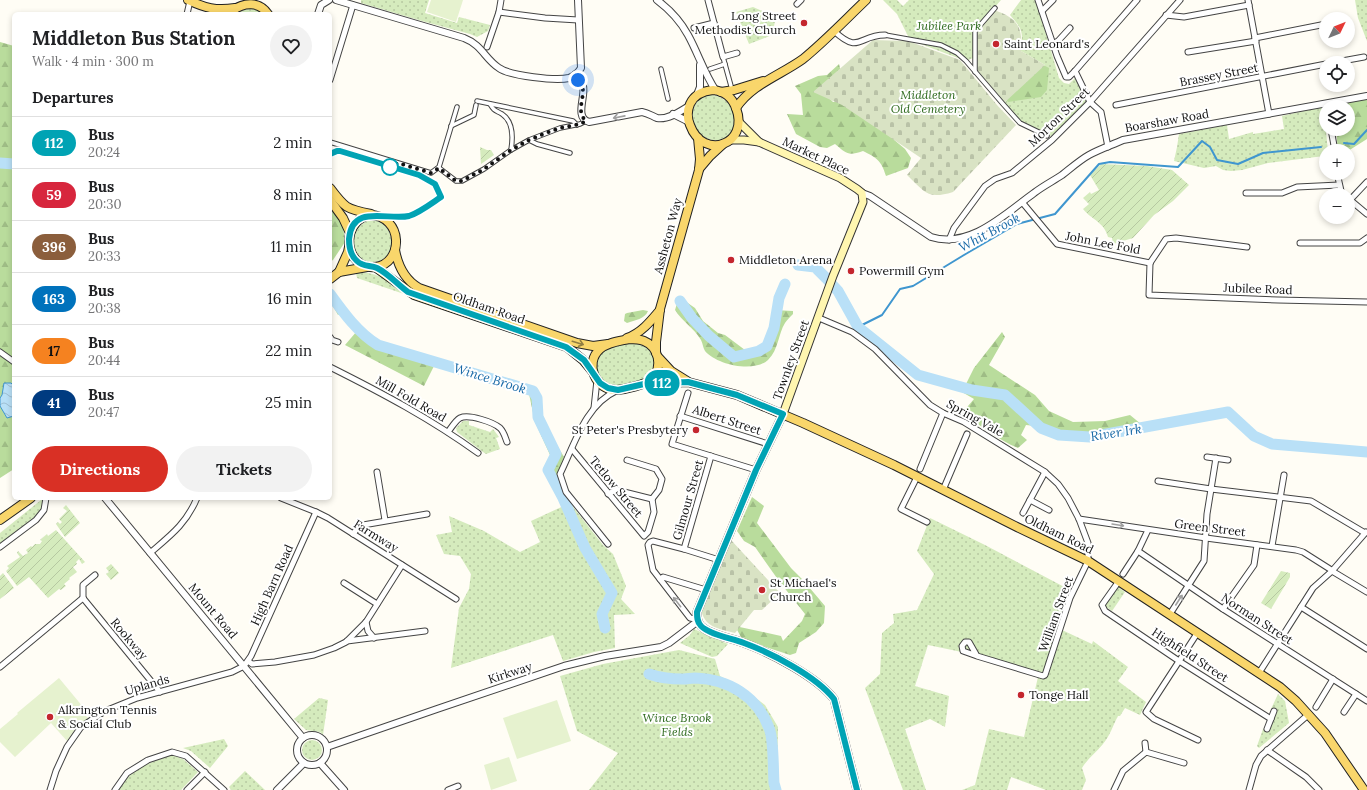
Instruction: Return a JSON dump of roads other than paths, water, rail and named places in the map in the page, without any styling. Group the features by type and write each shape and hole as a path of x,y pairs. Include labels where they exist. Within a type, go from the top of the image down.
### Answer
{"main road":[{"path":"736,108 744,98 769,79 801,60 866,0"},
{"path":"189,1 217,10 232,11 249,2 264,7"},
{"path":"189,1 203,12"},
{"path":"719,91 730,98 736,108 739,122 737,132 727,142 717,145 708,144 698,138 689,122 688,113 690,106 696,97 704,92 719,91 734,90 769,79"},
{"name":"Market Place","path":"739,122 759,142"},
{"name":"Assheton Way","path":"657,354 656,342 660,309 699,170 700,159 698,138"},
{"name":"Market Place","path":"727,142 744,140 759,142 840,178 862,193"},
{"name":"Assheton Way","path":"699,170 710,156 727,142"},
{"path":"332,190 349,208 386,219 393,228 396,238 395,250 392,257 380,266 357,268 345,272 339,272"},
{"name":"Townley Street","path":"697,620 697,612 756,470 783,414 833,276 860,212 863,202 862,193"},
{"path":"332,203 343,218 350,233"},
{"path":"332,277 339,272 348,252 350,233 353,226 360,219 369,215 376,215"},
{"path":"349,243 354,258 361,264 373,267"},
{"name":"Oldham Road","path":"395,250 396,258 401,270 410,281 419,288 577,342 594,346 608,344"},
{"name":"Oldham Road","path":"373,267 414,295 566,347 578,355 595,376"},
{"name":"Assheton Way","path":"621,341 646,326 660,309"},
{"path":"640,340 650,344 657,354 657,371 652,378 644,384 618,390 603,386 595,376 592,367 595,356 608,344 621,341 640,340"},
{"name":"Oldham Road","path":"657,354 671,371 688,382"},
{"name":"Oldham Road","path":"644,384 688,382 737,395 918,473 943,490 1121,577 1170,614 1280,687 1309,714 1329,738 1364,790"},
{"path":"0,520 28,500"},
{"path":"697,620 702,627 708,630 744,643 783,662 810,678 831,695 834,699 857,790"}],"street":[{"path":"319,12 321,5 329,0"},
{"path":"336,0 464,38 484,48 491,62 499,69 551,79 568,78 576,74 581,65 578,0"},
{"path":"484,48 499,12 501,0"},
{"path":"657,0 679,21 688,35 700,62 719,91"},
{"path":"708,0 731,86"},
{"path":"1038,0 1066,77 1069,77 1075,71 1137,0"},
{"path":"1042,11 1053,0"},
{"name":"Morton Street","path":"949,240 954,228 985,186 995,179 1012,173 1052,140 1090,102 1180,0"},
{"path":"187,12 189,1"},
{"path":"1166,15 1184,17 1248,3 1269,114"},
{"path":"332,73 353,5"},
{"path":"975,72 975,31 995,8"},
{"path":"499,12 546,18 578,20"},
{"path":"694,28 714,23"},
{"path":"1188,52 1319,26"},
{"path":"1053,44 1058,41 1070,28"},
{"path":"834,31 845,41 856,44 875,36 885,35 941,45 957,53 1020,123 1052,140"},
{"path":"723,57 737,53"},
{"path":"1355,59 1364,57"},
{"path":"696,97 700,87 700,62"},
{"path":"710,68 725,64"},
{"name":"Brassey Street","path":"1116,105 1319,65"},
{"path":"661,69 668,99"},
{"path":"1075,71 1090,102 1101,112 1108,147"},
{"path":"576,74 583,86 581,113 586,121"},
{"name":"Boarshaw Road","path":"1349,100 1367,96"},
{"path":"451,126 474,114 477,103 490,104 572,121 577,125"},
{"path":"490,104 494,111 502,114 510,124 512,137 511,150"},
{"path":"439,168 456,181 462,181 484,169 511,150 529,140 560,128 577,125 586,121 589,122 642,112 657,118 663,118 690,106"},
{"name":"Boarshaw Road","path":"949,240 986,228 993,224 1089,155 1123,140 1319,106"},
{"path":"332,143 431,173 439,168 457,107"},
{"path":"673,114 689,122"},
{"path":"529,140 537,144 570,153"},
{"path":"1339,180 1340,188"},
{"path":"1355,194 1367,182"},
{"path":"1246,193 1282,193 1297,186 1339,185"},
{"path":"862,193 870,196 931,237 949,240"},
{"name":"John Lee Fold","path":"1022,202 1057,244 1150,263"},
{"path":"1355,205 1367,214"},
{"path":"1150,263 1166,239 1176,238 1247,247"},
{"path":"1300,243 1360,243 1367,238"},
{"name":"Jubilee Road","path":"1150,263 1149,295 1367,302"},
{"name":"Spring Vale","path":"819,318 852,332 874,349 930,405 943,413 964,422 1045,472 1058,484 1079,519 1088,542 1088,561"},
{"path":"0,352 12,361"},
{"name":"Mill Fold Road","path":"332,368 397,401 448,432 478,454"},
{"path":"593,410 595,400 595,376"},
{"path":"608,544 566,492 560,474 579,431 593,410 604,398 618,390"},
{"path":"688,393 672,444 756,470"},
{"path":"927,522 900,509 918,473 943,413"},
{"path":"448,432 460,418 466,416 489,422 499,427 504,433 507,442"},
{"name":"Albert Street","path":"680,416 768,444"},
{"path":"943,490 967,434"},
{"name":"Tetlow Street","path":"572,449 642,534 646,535 654,512 652,499"},
{"name":"Gilmour Street","path":"684,549 711,456"},
{"path":"1207,457 1228,460"},
{"path":"1170,614 1204,561 1207,514 1216,458"},
{"path":"608,494 616,490 652,499 659,490 662,479 656,469 627,460"},
{"path":"376,472 385,520"},
{"path":"1024,513 1045,472"},
{"path":"1272,546 1284,475"},
{"path":"1158,481 1311,501 1366,532 1332,571 1314,586 1259,673"},
{"path":"0,547 36,520 44,510 46,500"},
{"name":"Mount Road","path":"107,500 246,664 303,738"},
{"path":"150,552 175,531 186,519 197,500"},
{"name":"Farmway","path":"286,500 316,512 354,534 456,599"},
{"path":"1030,500 1049,510"},
{"name":"High Barn Road","path":"246,664 316,512"},
{"path":"354,534 356,530 364,525 385,520 427,514"},
{"name":"Green Street","path":"1079,519 1148,530 1300,550 1367,592"},
{"path":"1121,577 1138,551 1148,530"},
{"path":"697,620 690,618 653,570 648,545 653,541 719,560"},
{"path":"1223,609 1254,565 1258,545"},
{"name":"Norman Street","path":"1138,551 1223,609 1367,701"},
{"name":"William Street","path":"977,656 1043,676 1045,675 1070,598 1088,561"},
{"path":"346,642 366,622 402,565"},
{"path":"0,667 83,598 83,585 95,575"},
{"path":"660,579 663,577 706,590"},
{"name":"Highfield Street","path":"1121,577 1102,605 1104,611 1271,718"},
{"path":"344,583 377,604"},
{"name":"Rookway","path":"83,598 160,692"},
{"path":"1301,607 1367,649"},
{"name":"Kirkway","path":"327,747 564,666 605,656 661,647 669,643 697,620"},
{"path":"366,622 368,631 374,638"},
{"path":"246,664 275,662 314,655 346,642 425,631"},
{"path":"1198,632 1146,712 1154,719 1198,740"},
{"name":"Uplands","path":"50,790 56,770 67,747 81,727 104,711 123,703 232,672 246,664"},
{"path":"1316,707 1333,679"},
{"path":"1344,712 1356,694"},
{"path":"1267,729 1274,711"},
{"path":"1249,790 1256,765 1261,756 1309,714"},
{"path":"308,736 319,736 327,747 326,757 320,762 310,765 304,762 298,754 300,742 303,738 308,736"},
{"path":"1145,743 1146,752"},
{"path":"1268,750 1306,777 1319,790"},
{"path":"116,790 127,773 148,760 172,752 186,756 224,790"},
{"path":"1146,752 1184,763"},
{"path":"1114,790 1124,771 1146,752"},
{"path":"276,790 304,762"},
{"path":"320,762 344,790"},
{"path":"187,790 204,772"},
{"path":"448,790 458,786"}],"water":[{"path":"4,383 11,383 12,417 7,418 0,406 0,398"}],"waterway":[{"name":"Whit Brook","path":"1344,143 1354,144 1367,130"},
{"name":"Whit Brook","path":"858,327 882,315 900,289 913,286 1017,224 1055,214 1099,164 1110,162 1178,167 1202,141 1210,147 1217,160 1238,164 1263,153 1319,147"},
{"name":"River Irk","path":"0,163 12,164"},
{"name":"River Irk","path":"798,265 815,267 838,291 858,327 918,375 972,390 1005,395 1041,428 1059,435 1090,437 1228,412 1254,436 1272,444 1367,452"},
{"name":"River Irk","path":"680,301 692,318 709,336 734,357 759,351 767,346 774,328 779,298 785,284"},
{"name":"Wince Brook","path":"332,297 357,328 378,345 533,391 537,398 538,417 556,454 548,470 563,498 585,548 612,593 602,614 605,628"},
{"name":"Wince Brook","path":"649,674 670,678 707,679 730,686 749,698 764,717 771,733 774,783 776,790"}],"place":[{"name":"Long Street Methodist Church","path":"804,23"},
{"name":"Saint Leonard's","path":"996,44"},
{"name":"Middleton Arena","path":"731,260"},
{"name":"Powermill Gym","path":"851,271"},
{"name":"St Peter's Presbytery","path":"696,430"},
{"name":"St Michael's Church","path":"762,590"},
{"name":"Tonge Hall","path":"1021,695"},
{"name":"Alkrington Tennis & Social Club","path":"50,717"}],"park label":[{"name":"Jubilee Park","path":"949,26"},
{"name":"Middleton Old Cemetery","path":"928,102"},
{"name":"Wince Brook Fields","path":"677,725"}]}
